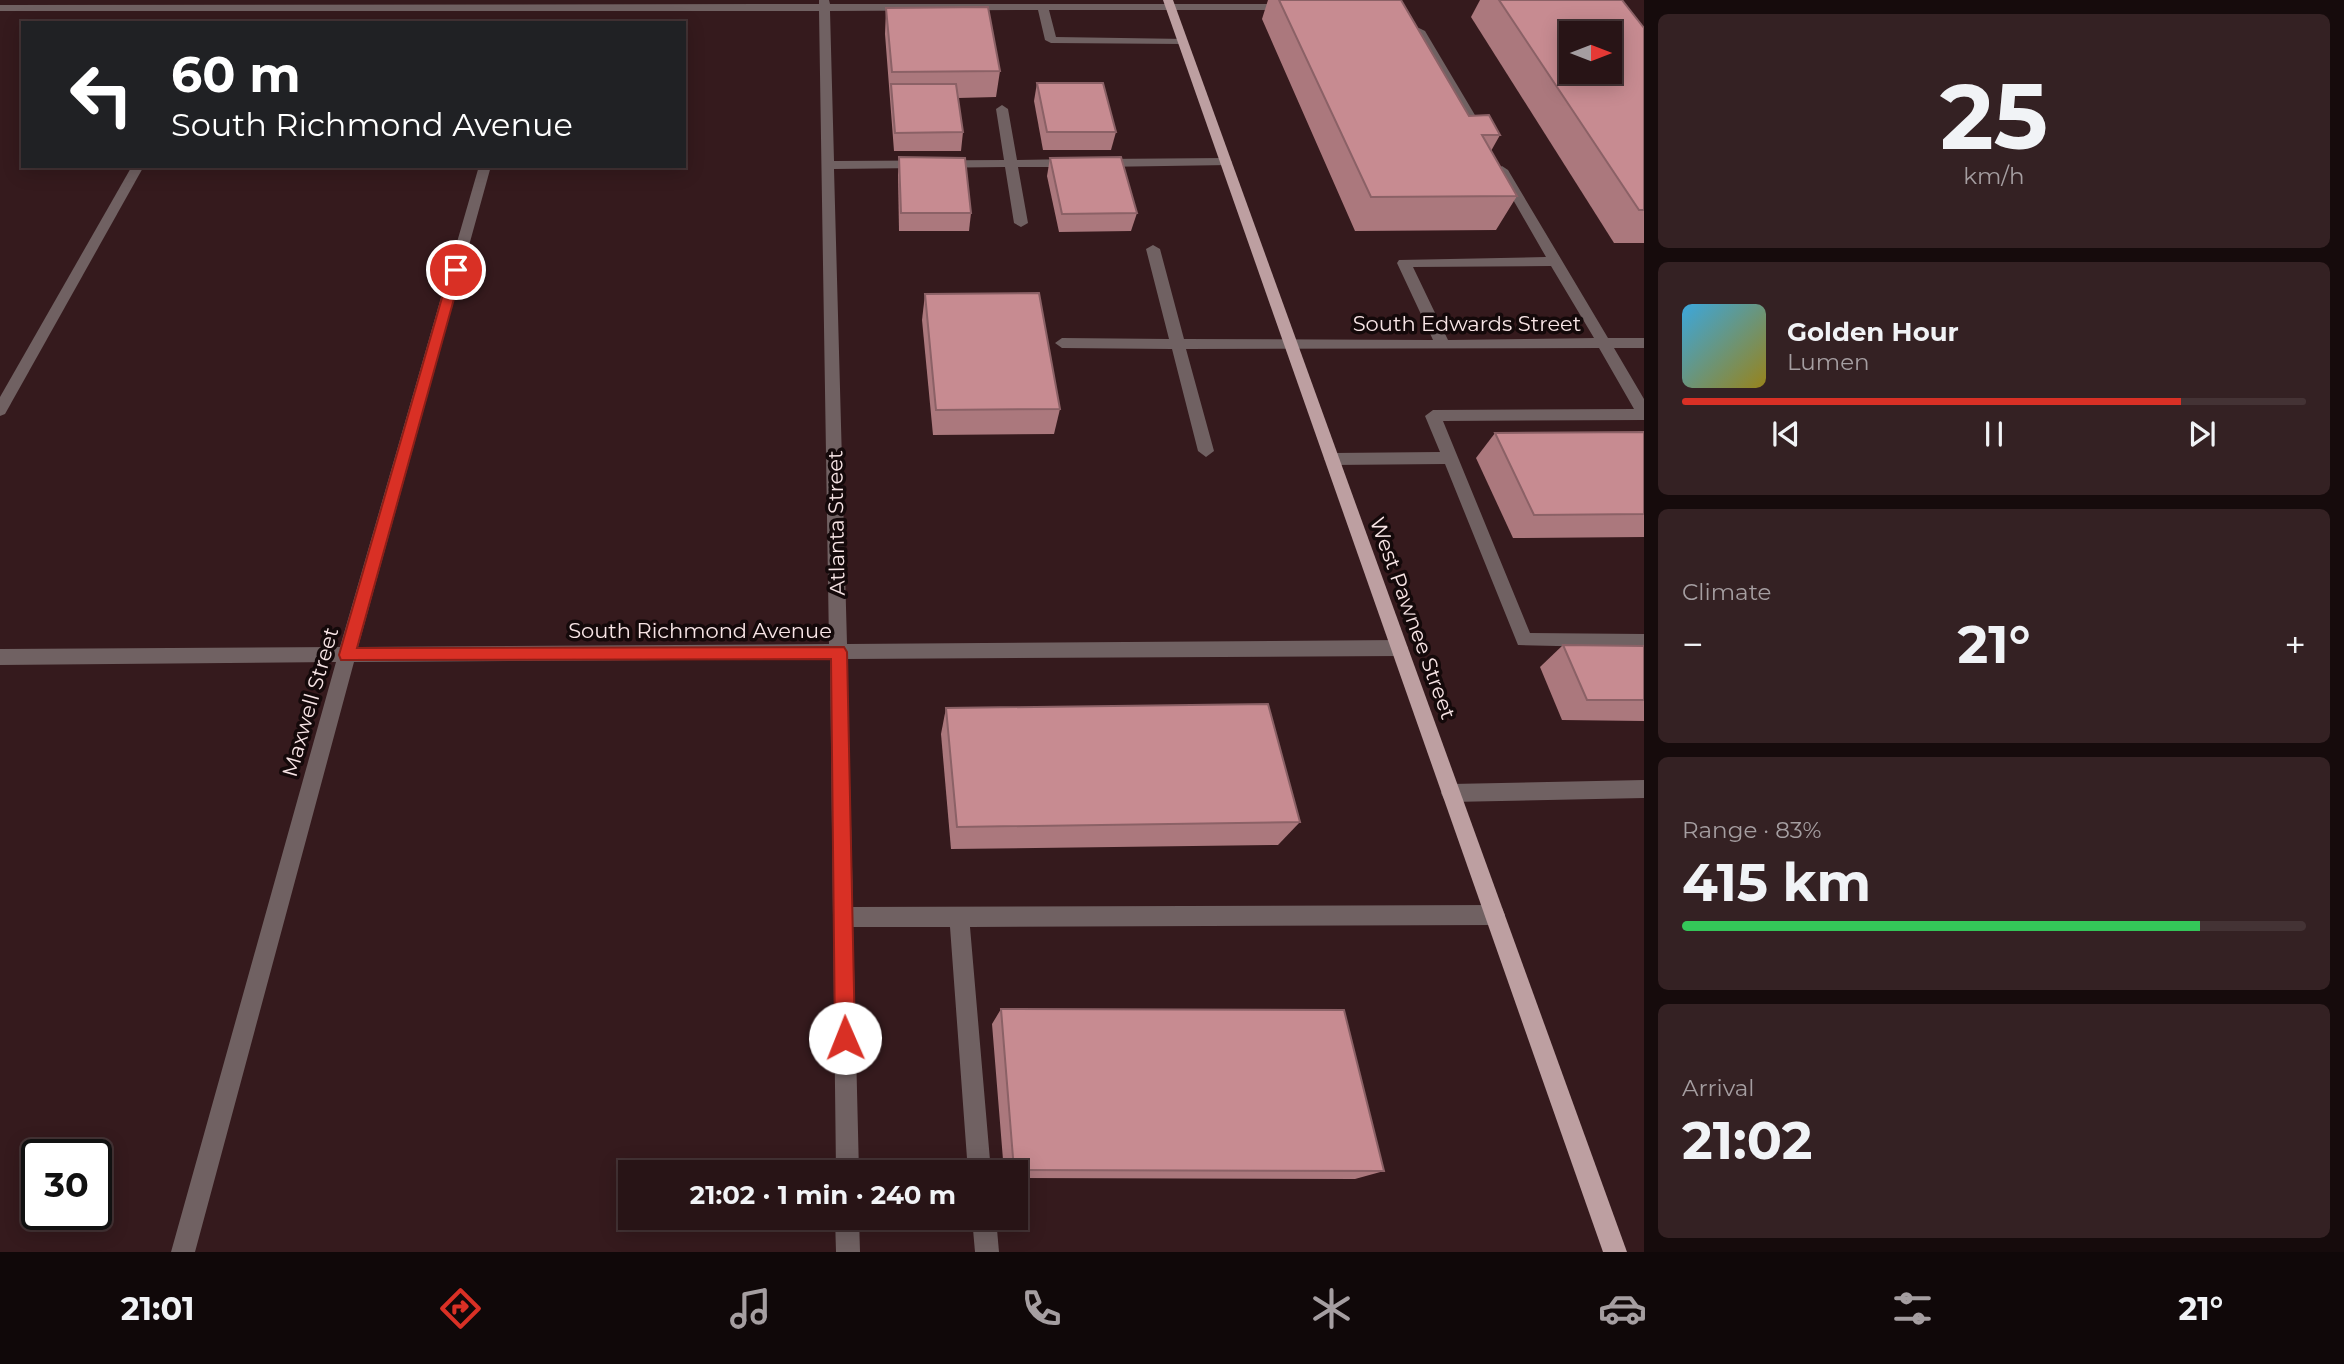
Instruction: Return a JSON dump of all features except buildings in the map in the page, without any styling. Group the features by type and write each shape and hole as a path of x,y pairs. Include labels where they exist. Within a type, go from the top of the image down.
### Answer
{"main road":[{"name":"West Pawnee Street","path":"1170,3 1615,1252"}],"street":[{"name":"Atlanta Street","path":"824,3 839,652 847,1160"},
{"path":"0,9 230,4 995,3 1042,6 1170,3 1306,9"},
{"path":"220,21 230,4"},
{"path":"526,21 531,4"},
{"path":"1042,6 1051,40 1183,41"},
{"path":"1411,17 1644,413"},
{"path":"1002,109 1021,223"},
{"path":"828,165 1226,162"},
{"path":"0,410 137,168"},
{"name":"Maxwell Street","path":"183,1252 484,168"},
{"path":"1153,248 1206,450"},
{"path":"1443,345 1404,263 1556,261"},
{"name":"South Edwards Street","path":"1062,343 1443,345 1644,342"},
{"path":"1644,413 1433,416 1524,640 1644,640"},
{"path":"1332,459 1450,458"},
{"name":"South Richmond Avenue","path":"0,657 1399,648"},
{"path":"1451,793 1644,789"},
{"path":"843,917 1495,915"},
{"path":"959,916 979,1160"},
{"path":"847,1230 848,1252"},
{"path":"985,1230 987,1252"}],"route":[{"path":"456,270 347,655 839,652 845,1038"}]}
